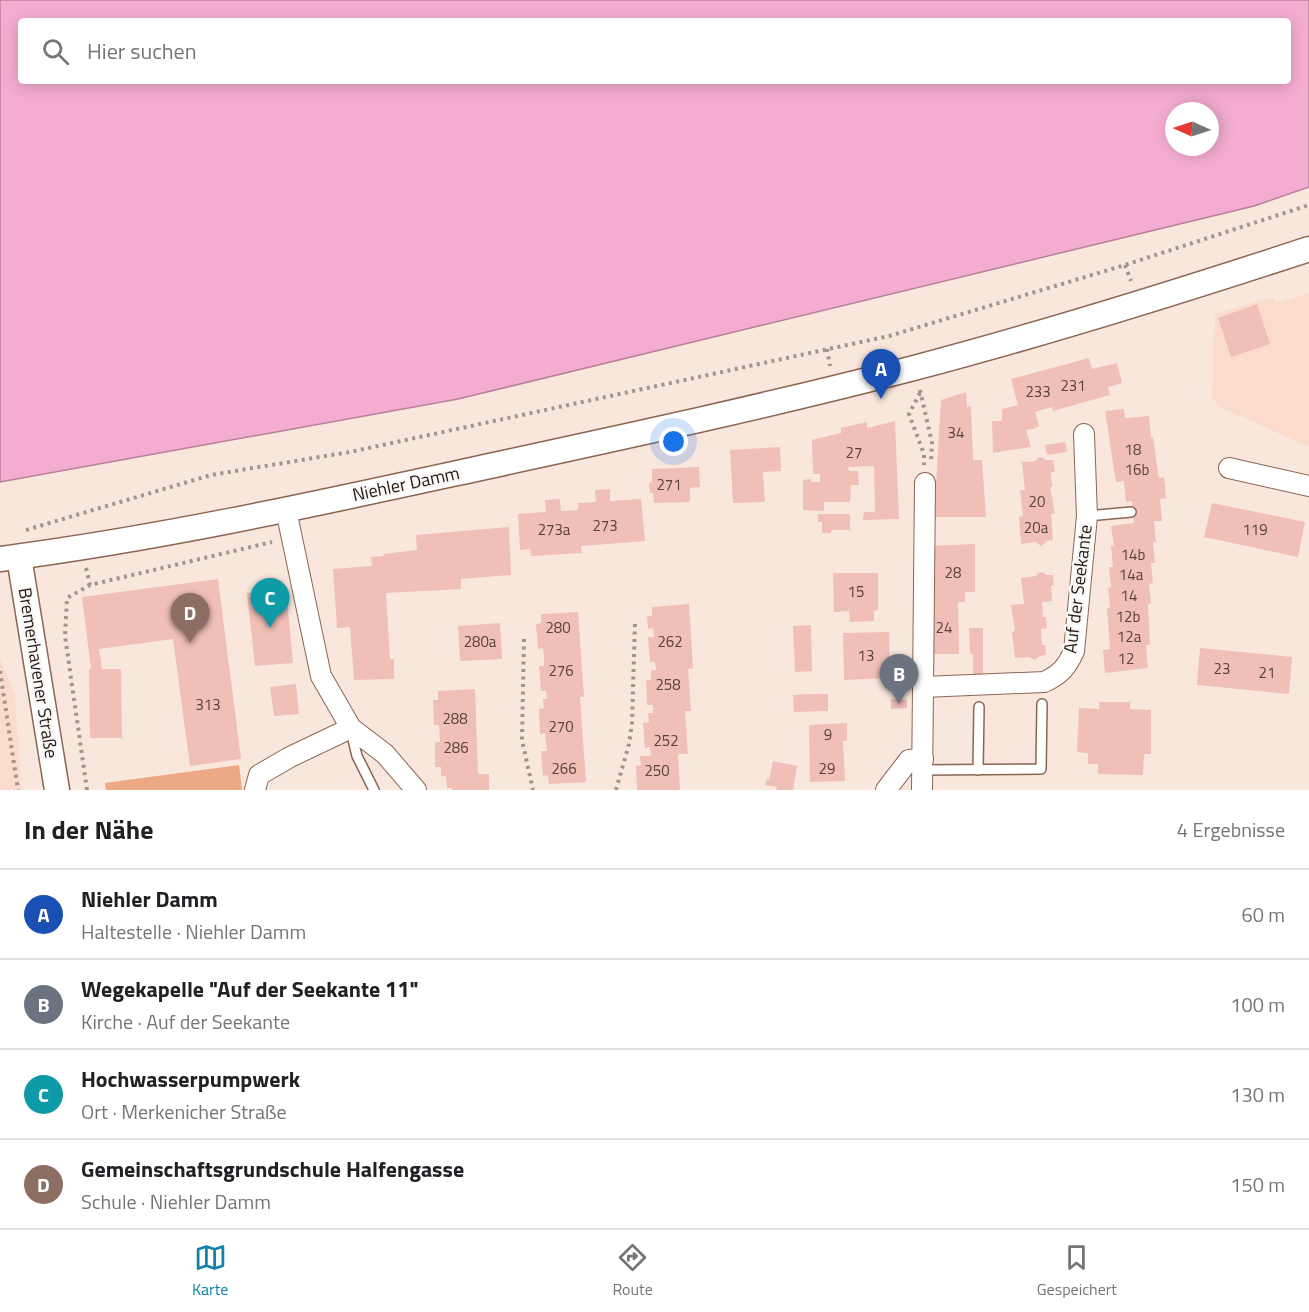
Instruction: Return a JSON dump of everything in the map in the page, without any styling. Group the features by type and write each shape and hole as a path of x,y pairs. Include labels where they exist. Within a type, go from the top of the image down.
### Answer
{"street":[{"name":"Niehler Damm","path":"10,558 286,510 615,439 914,368 1139,304 1309,249"},
{"name":"Auf der Seekante","path":"923,687 1044,682 1058,676 1067,665 1074,651 1087,516 1084,434"},
{"path":"1229,468 1309,486"},
{"path":"922,790 928,477"},
{"path":"286,510 321,676 351,728 385,753 416,790"},
{"name":"Bremerhavener Straße","path":"10,558 57,790"},
{"path":"255,790 259,775 290,757 351,728"},
{"path":"885,790 909,760 922,764"}],"lane":[{"path":"1087,516 1131,512"},
{"path":"922,764 978,770 1041,769 1042,704"},
{"path":"978,770 979,707"},
{"path":"351,728 357,756 374,790"}],"path":[{"path":"21,531 211,476 350,452 889,336 1125,265 1309,205"},
{"path":"920,393 909,414 924,454 928,477"},
{"path":"925,410 932,443 928,477"},
{"path":"87,790 65,636 66,598 90,585 292,537"},
{"path":"615,790 629,744 632,723 635,623"},
{"path":"524,639 522,740 533,790"},
{"path":"0,671 18,790"}],"shaded area":[{"path":"0,0 1309,0 1309,187 1254,206 458,399 0,482"},
{"path":"1309,293 1309,447 1220,407 1212,398 1215,314 1273,297 1277,303"},
{"path":"0,659 15,694 21,790 0,790"},
{"path":"239,765 242,790 106,790 105,783"}],"building":[{"path":"1257,304 1270,344 1231,357 1218,318"},
{"path":"1089,358 1092,369 1117,363 1122,383 1108,387 1110,395 1053,411 1052,407 1035,412 1039,426 1026,430 1031,447 993,453 992,421 1002,421 1002,409 1018,405 1011,379"},
{"path":"966,392 967,407 971,406 973,460 982,460 986,517 934,517 941,400"},
{"path":"1124,409 1125,418 1149,416 1159,478 1164,477 1166,498 1160,499 1162,521 1154,521 1155,563 1151,563 1153,583 1149,584 1151,604 1148,604 1150,645 1146,645 1148,668 1105,673 1103,650 1110,649 1107,608 1110,608 1109,567 1113,567 1111,546 1114,546 1111,526 1134,523 1132,501 1126,502 1124,481 1116,482 1105,411"},
{"path":"895,421 899,519 863,520 864,512 875,512 874,466 848,467 849,471 858,471 859,485 851,485 850,502 824,502 824,511 803,510 803,480 811,479 811,482 820,482 820,474 813,474 812,440 841,433 841,428 867,422 867,428"},
{"path":"1065,442 1067,452 1047,455 1045,445"},
{"path":"780,447 781,471 763,472 765,502 733,503 730,450"},
{"path":"1038,457 1053,460 1055,472 1051,472 1052,487 1050,487 1055,513 1051,514 1053,540 1041,546 1036,542 1021,544 1019,517 1023,516 1020,490 1025,490 1022,462 1036,461"},
{"path":"699,467 700,487 690,488 690,502 654,503 649,483 652,482 652,469"},
{"path":"610,489 610,501 641,499 645,541 581,546 582,553 531,556 530,549 520,550 518,514 546,512 545,500 560,499 561,511 578,510 578,503 596,502 595,490"},
{"path":"1212,503 1305,522 1298,557 1204,537"},
{"path":"818,514 850,514 850,530 831,530 831,533 822,533 822,522 818,522"},
{"path":"509,527 511,575 461,579 461,589 386,593 390,659 394,659 394,679 354,680 350,627 337,628 333,569 372,566 371,557 417,550 416,535"},
{"path":"975,544 975,592 965,592 965,602 958,602 959,654 932,654 932,546"},
{"path":"1042,572 1053,575 1054,585 1051,586 1052,601 1042,602 1043,617 1046,617 1047,628 1041,629 1042,645 1045,645 1046,655 1035,660 1029,657 1015,658 1012,632 1015,631 1011,605 1024,604 1021,578 1036,576"},
{"path":"833,573 878,573 878,610 874,611 874,621 850,622 849,611 834,612"},
{"path":"218,579 241,759 190,766 173,639 99,649 102,669 121,669 122,738 90,738 89,669 91,669 82,597"},
{"path":"286,590 293,663 255,666 247,593"},
{"path":"689,604 693,668 688,669 691,711 685,711 688,754 678,754 680,790 637,790 636,766 641,765 640,756 651,756 650,747 645,748 643,723 649,722 648,713 653,713 653,705 647,705 646,680 651,680 651,670 656,670 655,662 650,662 648,637 654,637 653,628 648,629 647,616 652,616 652,607"},
{"path":"578,612 584,697 580,697 586,782 549,784 548,775 543,776 541,751 547,751 545,733 540,734 539,709 544,708 543,699 547,699 546,691 541,691 539,666 544,666 544,657 543,648 538,649 536,624 541,623 541,614"},
{"path":"500,623 502,659 460,661 458,626"},
{"path":"811,625 812,671 795,672 793,626"},
{"path":"969,628 983,628 983,674 973,675"},
{"path":"889,632 890,678 844,680 843,633"},
{"path":"1200,648 1292,657 1289,694 1197,685"},
{"path":"296,684 299,714 274,716 270,687"},
{"path":"475,689 478,774 489,774 489,790 452,790 452,788 447,788 446,776 441,776 441,767 435,767 435,742 440,742 439,725 434,725 433,700 438,700 438,691"},
{"path":"828,694 828,711 794,712 793,695"},
{"path":"891,699 907,700 907,708 891,709"},
{"path":"1099,702 1130,702 1130,709 1151,710 1151,754 1144,754 1143,775 1098,774 1098,764 1088,764 1088,753 1077,752 1079,708 1099,709"},
{"path":"847,723 847,741 843,741 845,781 810,782 809,725"},
{"path":"773,761 797,766 793,790 776,790 777,787 765,785 767,779 769,780"}],"place":[{"name":"Niehler Damm","path":"881,399"},
{"name":"Hochwasserpumpwerk","path":"270,628"},
{"name":"Gemeinschaftsgrundschule Halfengasse","path":"190,643"},
{"name":"Wegekapelle \"Auf der Seekante 11\"","path":"899,704"}]}
